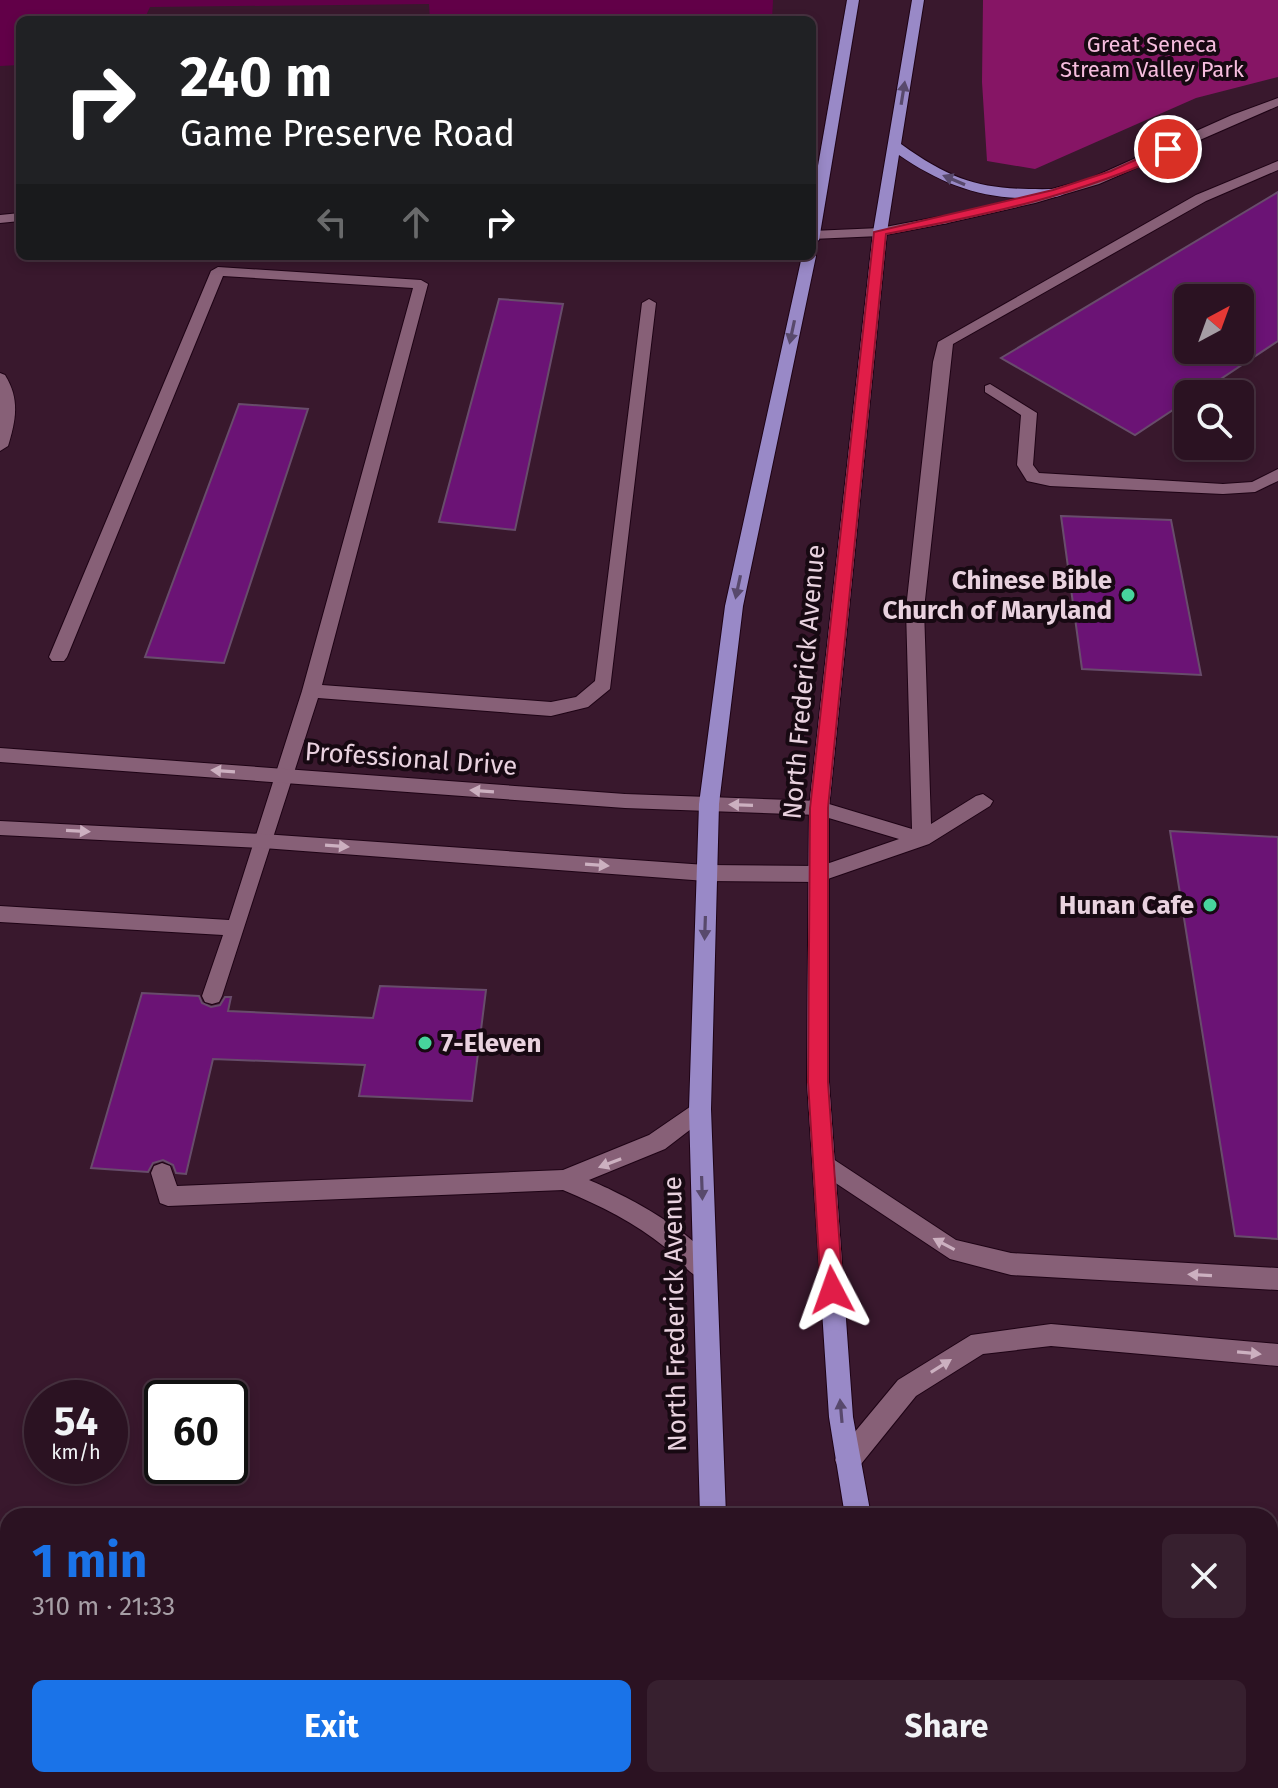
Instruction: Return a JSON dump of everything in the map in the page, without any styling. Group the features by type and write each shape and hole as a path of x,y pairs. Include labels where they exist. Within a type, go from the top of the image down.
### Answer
{"main road":[{"path":"816,213 853,0"},
{"name":"North Frederick Avenue","path":"857,1508 841,1417 818,1082 819,808 880,232 918,0"},
{"path":"894,145 915,161 956,182 991,193 1058,193"},
{"name":"North Frederick Avenue","path":"713,1508 700,1109 709,804 734,606 808,260"}],"street":[{"path":"816,236 880,232 1058,193 1116,173 1278,102"},
{"path":"922,839 915,609 941,362 946,342 1190,204 1278,165"},
{"path":"58,657 218,271 421,284 311,691 212,996"},
{"path":"311,691 551,709 582,702 604,684 649,303"},
{"path":"0,378 10,396 9,416 0,446"},
{"path":"990,389 1029,413 1025,465 1033,477 1050,481 1223,489 1255,487 1278,474"},
{"name":"Professional Drive","path":"0,755 625,801 819,808 922,839"},
{"path":"0,828 263,841 706,873 819,874 922,839 983,801"},
{"path":"0,914 236,928"},
{"path":"162,1173 168,1196 564,1180 657,1142 700,1109"},
{"path":"824,1163 950,1249 1011,1264 1278,1279"},
{"path":"564,1180 624,1205 674,1241 704,1269"},
{"path":"848,1460 907,1388 979,1343 1051,1335 1278,1355"}],"shaded area":[{"path":"0,0 773,0 772,16 430,16 429,4 150,7 146,16 16,16 16,65 0,66"}],"green space":[{"name":"Great Seneca Stream Valley Park","path":"983,0 1278,0 1278,77 1196,98 1035,169 987,161 982,82"}],"building":[{"path":"1278,192 1278,341 1254,357 1254,284 1174,284 1174,364 1243,364 1219,380 1174,380 1174,409 1135,435 1001,358"},
{"path":"499,299 563,304 515,530 439,522"},
{"path":"239,404 308,409 224,663 145,657"},
{"name":"Chinese Bible Church of Maryland","path":"1061,516 1171,520 1201,675 1082,669"},
{"path":"1170,831 1278,837 1278,1239 1235,1236"},
{"path":"380,986 486,990 472,1101 359,1096 365,1065 213,1059 186,1174 176,1173 173,1165 163,1160 153,1163 148,1172 91,1168 142,993 199,996 202,1003 211,1007 220,1005 225,997 231,997 228,1011 373,1018"}],"place":[{"name":"Chinese Bible Church of Maryland","path":"1128,595"},
{"name":"Hunan Cafe","path":"1210,905"},
{"name":"7-Eleven","path":"425,1043"}],"route":[{"path":"832,1290 818,1082 819,808 880,232 995,210 1058,193 1116,173 1168,149"}]}
